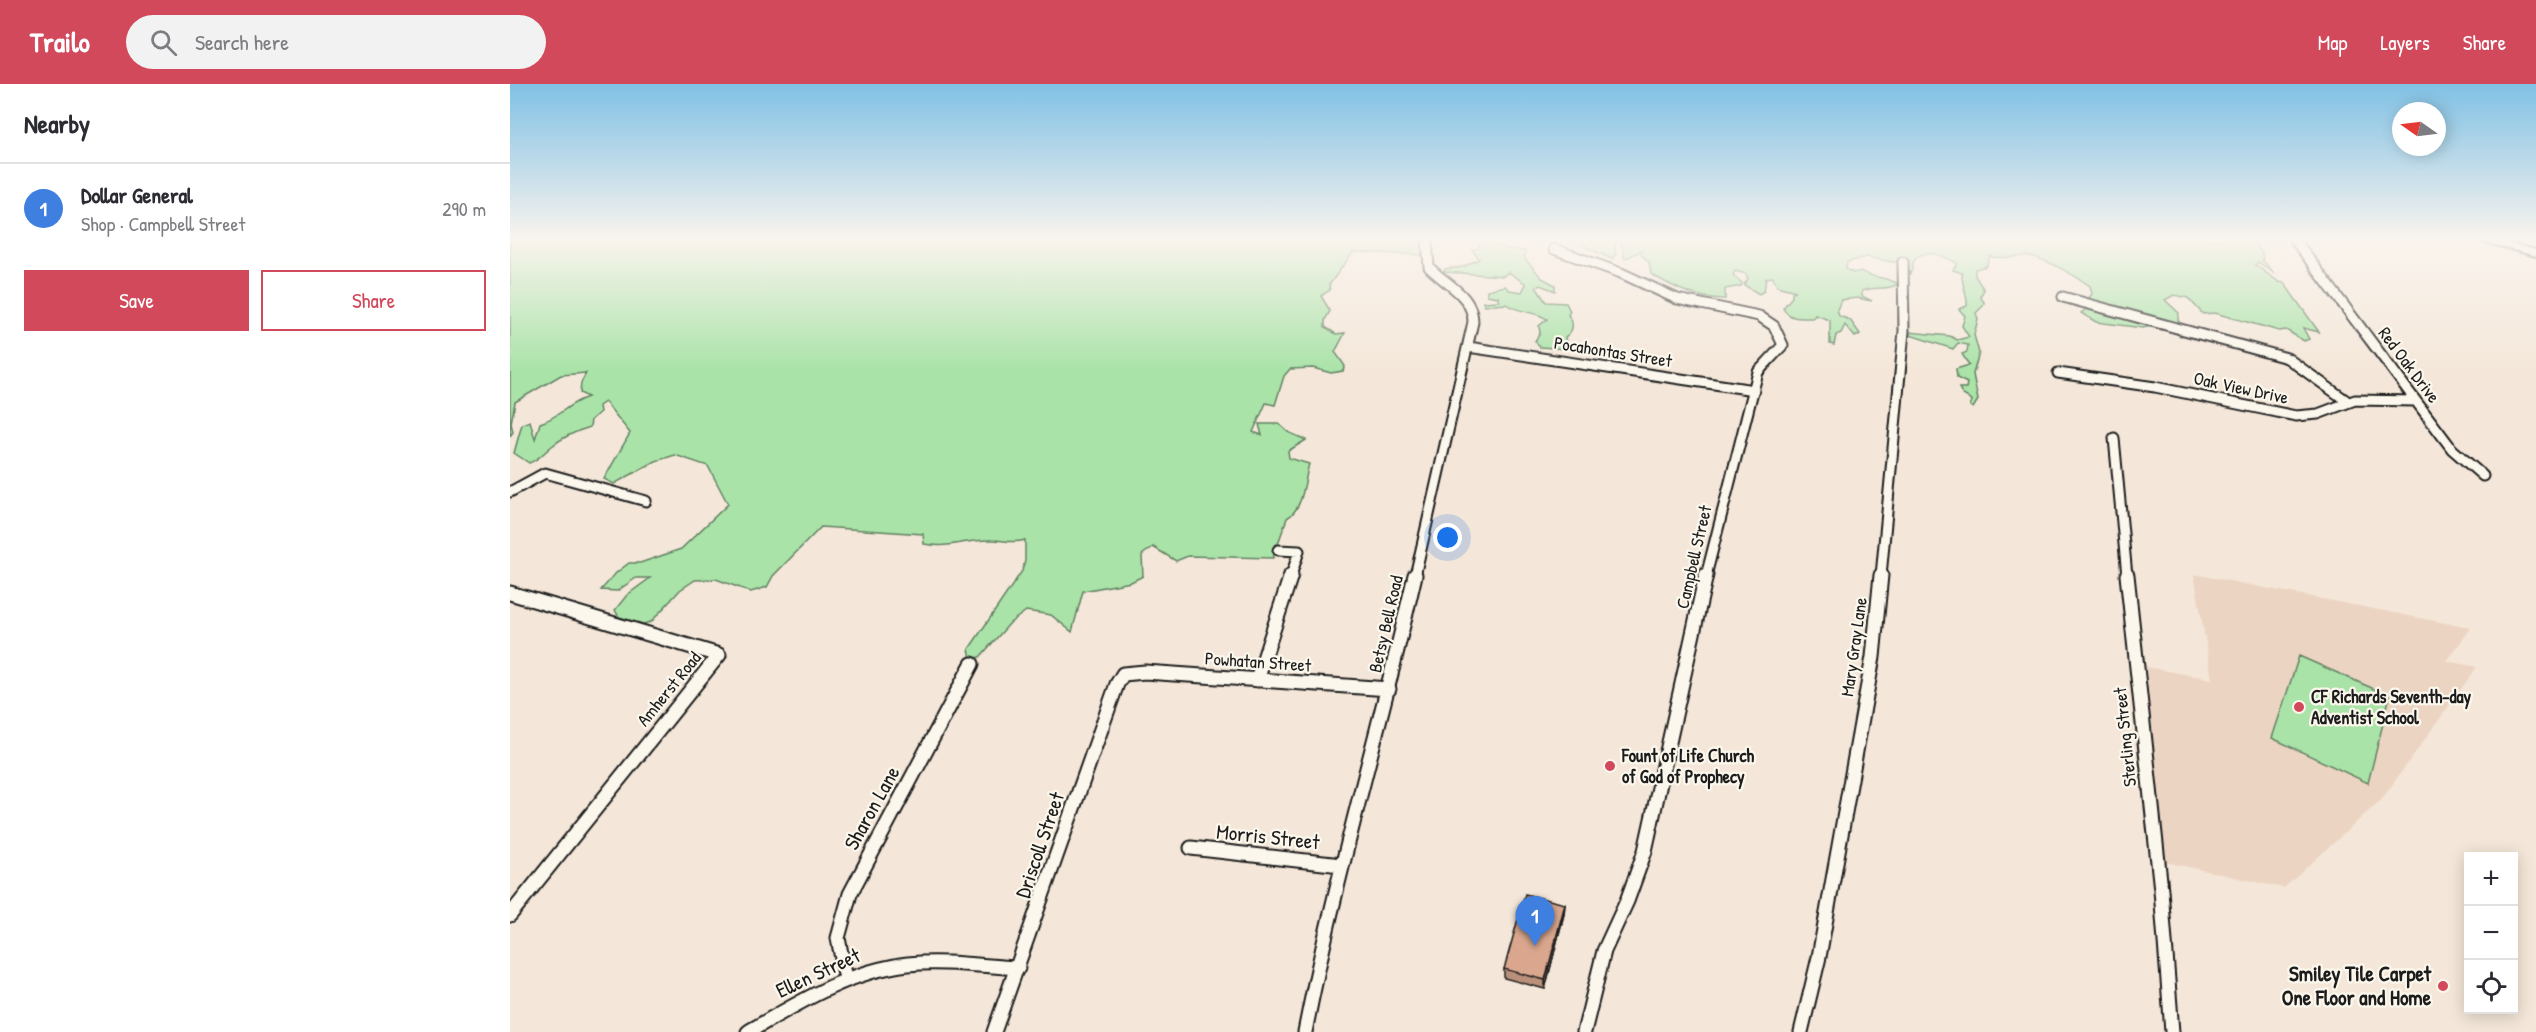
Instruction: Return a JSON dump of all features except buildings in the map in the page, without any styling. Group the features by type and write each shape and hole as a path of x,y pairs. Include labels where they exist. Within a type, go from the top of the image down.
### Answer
{"street":[{"name":"Betsy Bell Road","path":"1305,1032 1341,865 1389,689 1468,347 1473,309 1470,303 1447,283"},
{"name":"Campbell Street","path":"1584,1032 1604,951 1627,901 1645,851 1717,525 1760,369 1777,355 1783,345 1779,332 1770,322 1751,314 1677,299 1643,283"},
{"name":"Mary Gray Lane","path":"1801,1032 1818,957 1873,657 1904,331 1903,283"},
{"name":"Red Oak Drive","path":"2327,283 2452,449 2483,476"},
{"path":"2063,297 2287,358 2347,401"},
{"name":"Pocahontas Street","path":"1468,347 1754,390"},
{"name":"Oak View Drive","path":"2058,373 2155,387 2296,416 2318,414 2347,401 2416,401"},
{"name":"Sterling Street","path":"2114,438 2141,722 2161,890 2172,1032"},
{"path":"510,492 545,473 646,501"},
{"path":"1257,680 1299,551 1278,550"},
{"name":"Amherst Road","path":"510,593 718,655 510,915"},
{"name":"Sharon Lane","path":"846,979 838,938 850,894 972,664"},
{"name":"Powhatan Street","path":"1126,673 1389,689"},
{"name":"Driscoll Street","path":"994,1032 1117,684 1126,673"},
{"name":"Morris Street","path":"1191,848 1341,865"},
{"name":"Ellen Street","path":"748,1032 846,979 882,968 915,963 1018,968"}],"shaded area":[{"name":"CF Richards Seventh-day Adventist School","path":"2194,574 2471,628 2447,661 2477,667 2382,799 2284,888 2165,862 2146,667 2212,679"}],"green space":[{"path":"510,283 1330,283 1330,290 1321,296 1330,311 1325,320 1325,327 1336,334 1345,333 1335,352 1345,366 1343,371 1331,373 1313,368 1290,369 1284,376 1275,405 1266,403 1253,432 1262,435 1259,424 1279,424 1288,432 1306,440 1288,451 1289,458 1309,464 1300,501 1293,514 1287,518 1273,558 1188,556 1176,561 1153,547 1142,555 1143,576 1131,582 1083,591 1072,632 1051,615 1026,611 1010,623 980,657 971,658 969,649 1022,571 1025,561 1025,540 1013,542 983,540 933,545 924,544 923,534 821,527 773,576 767,587 751,592 716,579 695,580 680,590 651,622 643,624 619,617 615,610 627,595 650,578 636,578 617,591 601,590 616,573 629,563 640,563 681,549 728,504 708,466 675,455 656,461 614,484 604,479 630,433 605,402 599,406 600,412 591,420 590,427 561,440 536,460 529,463 514,453 522,424 530,421 535,439 540,423 588,397 580,393 581,383 586,373 561,375 515,402 511,423 513,432 510,436"},
{"path":"1668,283 1742,283 1741,286 1725,289 1725,299 1695,295"},
{"path":"1765,283 1764,291 1759,294 1744,285"},
{"path":"1776,283 1898,284 1862,291 1862,296 1872,301 1857,298 1841,300 1837,310 1839,316 1850,320 1860,334 1855,337 1845,325 1841,333 1836,335 1834,345 1830,344 1830,320 1815,315 1813,318 1796,318 1789,315 1783,308 1792,297 1792,292 1796,291 1777,286"},
{"path":"1962,283 1980,283 1984,290 1980,296 1985,304 1976,313 1978,319 1974,335 1979,353 1973,374 1978,400 1973,408 1970,406 1972,400 1963,395 1959,388 1966,388 1967,383 1957,378 1956,369 1969,365 1962,354 1967,352 1968,345 1958,343 1953,349 1910,335 1909,332 1950,336 1957,340 1969,337 1962,326 1965,316 1959,309 1967,306"},
{"path":"2086,283 2284,283 2319,332 2303,328 2309,339 2304,341 2286,330 2279,331 2215,313 2203,314 2188,298 2174,295 2165,300 2179,313 2178,320 2186,332 2181,336 2157,327 2143,328 2096,322 2081,313 2089,307 2087,300 2092,294 2090,286"},
{"path":"1526,284 1555,285 1555,291 1540,285 1536,287 1546,302 1566,303 1572,324 1571,330 1565,337 1568,349 1540,347 1535,341 1540,333 1539,326 1547,319 1542,316 1506,304 1484,306 1483,302 1499,301 1498,297 1487,295 1487,290 1505,286 1509,290 1522,292"},
{"path":"2299,656 2390,696 2368,783 2272,738"}],"place":[{"name":"CF Richards Seventh-day Adventist School","path":"2299,707"},
{"name":"Fount of Life Church of God of Prophecy","path":"1610,766"},
{"name":"Dollar General","path":"1535,946"},
{"name":"Smiley Tile Carpet One Floor and Home","path":"2443,986"}]}
